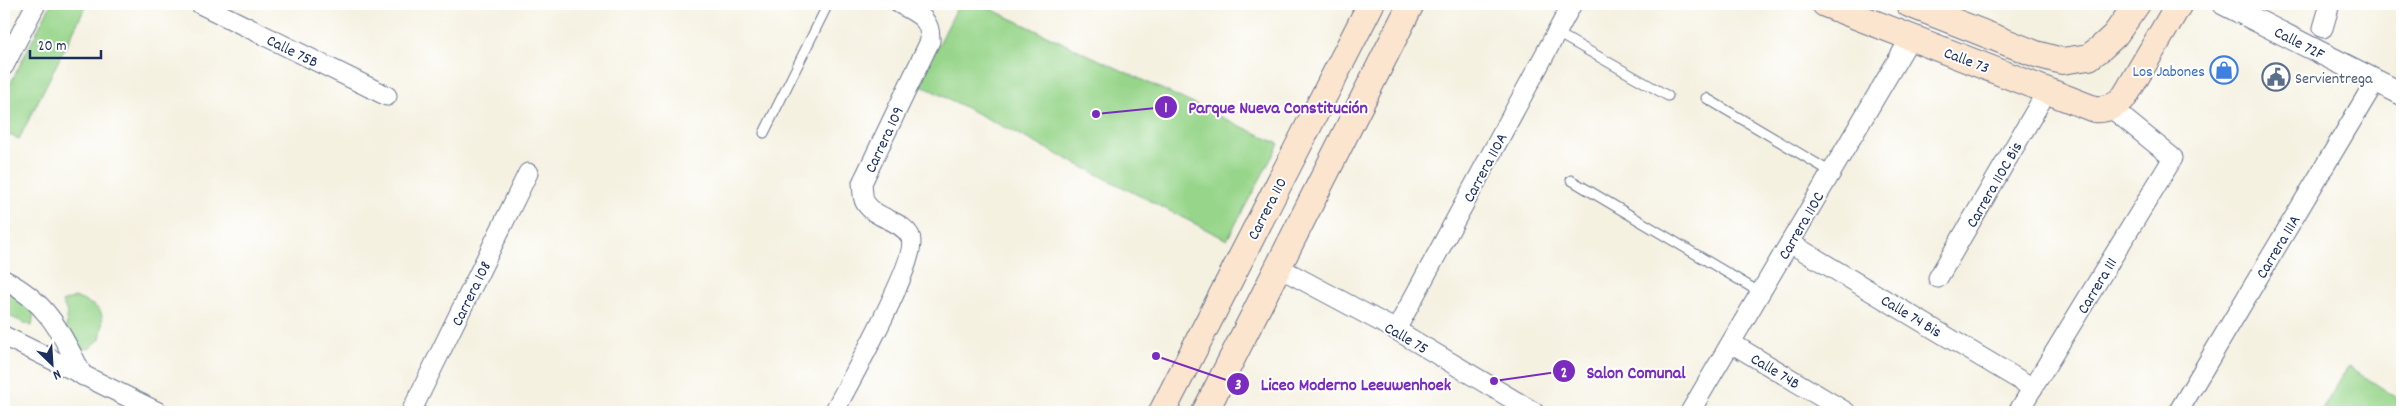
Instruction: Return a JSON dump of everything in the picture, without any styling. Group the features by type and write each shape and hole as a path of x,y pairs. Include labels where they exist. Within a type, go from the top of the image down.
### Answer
{"main road":[{"name":"Carrera 110","path":"1162,412 1371,4"},
{"path":"1205,412 1411,4"},
{"name":"Calle 73","path":"1825,4 2094,109 2110,107"},
{"name":"Calle 73","path":"1909,4 2053,60 2073,61 2089,56 2115,35 2137,4"},
{"path":"2110,107 2119,103 2125,96 2179,4"}],"street":[{"path":"4,66 36,4"},
{"name":"Calle 75B","path":"200,4 387,96"},
{"name":"Carrera 109","path":"834,412 893,298 907,266 912,246 911,237 904,228 867,206 863,197 862,183 930,41 931,29 926,21 900,4"},
{"name":"Carrera 110A","path":"1396,330 1572,4"},
{"name":"Calle 72F","path":"2224,4 2402,94"},
{"path":"2322,28 2330,4"},
{"name":"Carrera 110C","path":"1690,412 1911,37"},
{"name":"Carrera 111A","path":"2178,412 2376,80"},
{"name":"Carrera 110C Bis","path":"1938,278 2047,91"},
{"name":"Carrera 111","path":"2018,412 2173,158 2110,107"},
{"name":"Carrera 108","path":"411,412 528,173"},
{"name":"Calle 74 Bis","path":"1790,243 2033,388"},
{"name":"Calle 75","path":"1278,267 1396,330 1534,412"},
{"path":"4,280 21,289 45,309 55,322 83,376"},
{"path":"4,336 158,412"},
{"name":"Calle 74B","path":"1731,343 1846,412"}],"lane":[{"path":"764,133 828,4"},
{"path":"1557,33 1668,96"},
{"path":"1706,98 1831,172"},
{"path":"1571,180 1761,293"}],"green space":[{"path":"51,4 87,4 19,139 4,133 4,96"},
{"path":"959,4 980,4 1279,144 1227,240 919,84"},
{"path":"4,288 34,310 32,326 4,314"},
{"path":"75,297 96,307 102,315 100,339 89,349 75,347 66,332 67,312 62,302"},
{"path":"2348,366 2402,401 2402,412 2321,412"}],"place":[{"name":"Los Jabones","path":"2224,70"},
{"name":"Servientrega","path":"2276,77"},
{"name":"Parque Nueva Constitución","path":"1096,114"},
{"name":"Liceo Moderno Leeuwenhoek","path":"1156,356"},
{"name":"Salon Comunal","path":"1494,381"}]}
